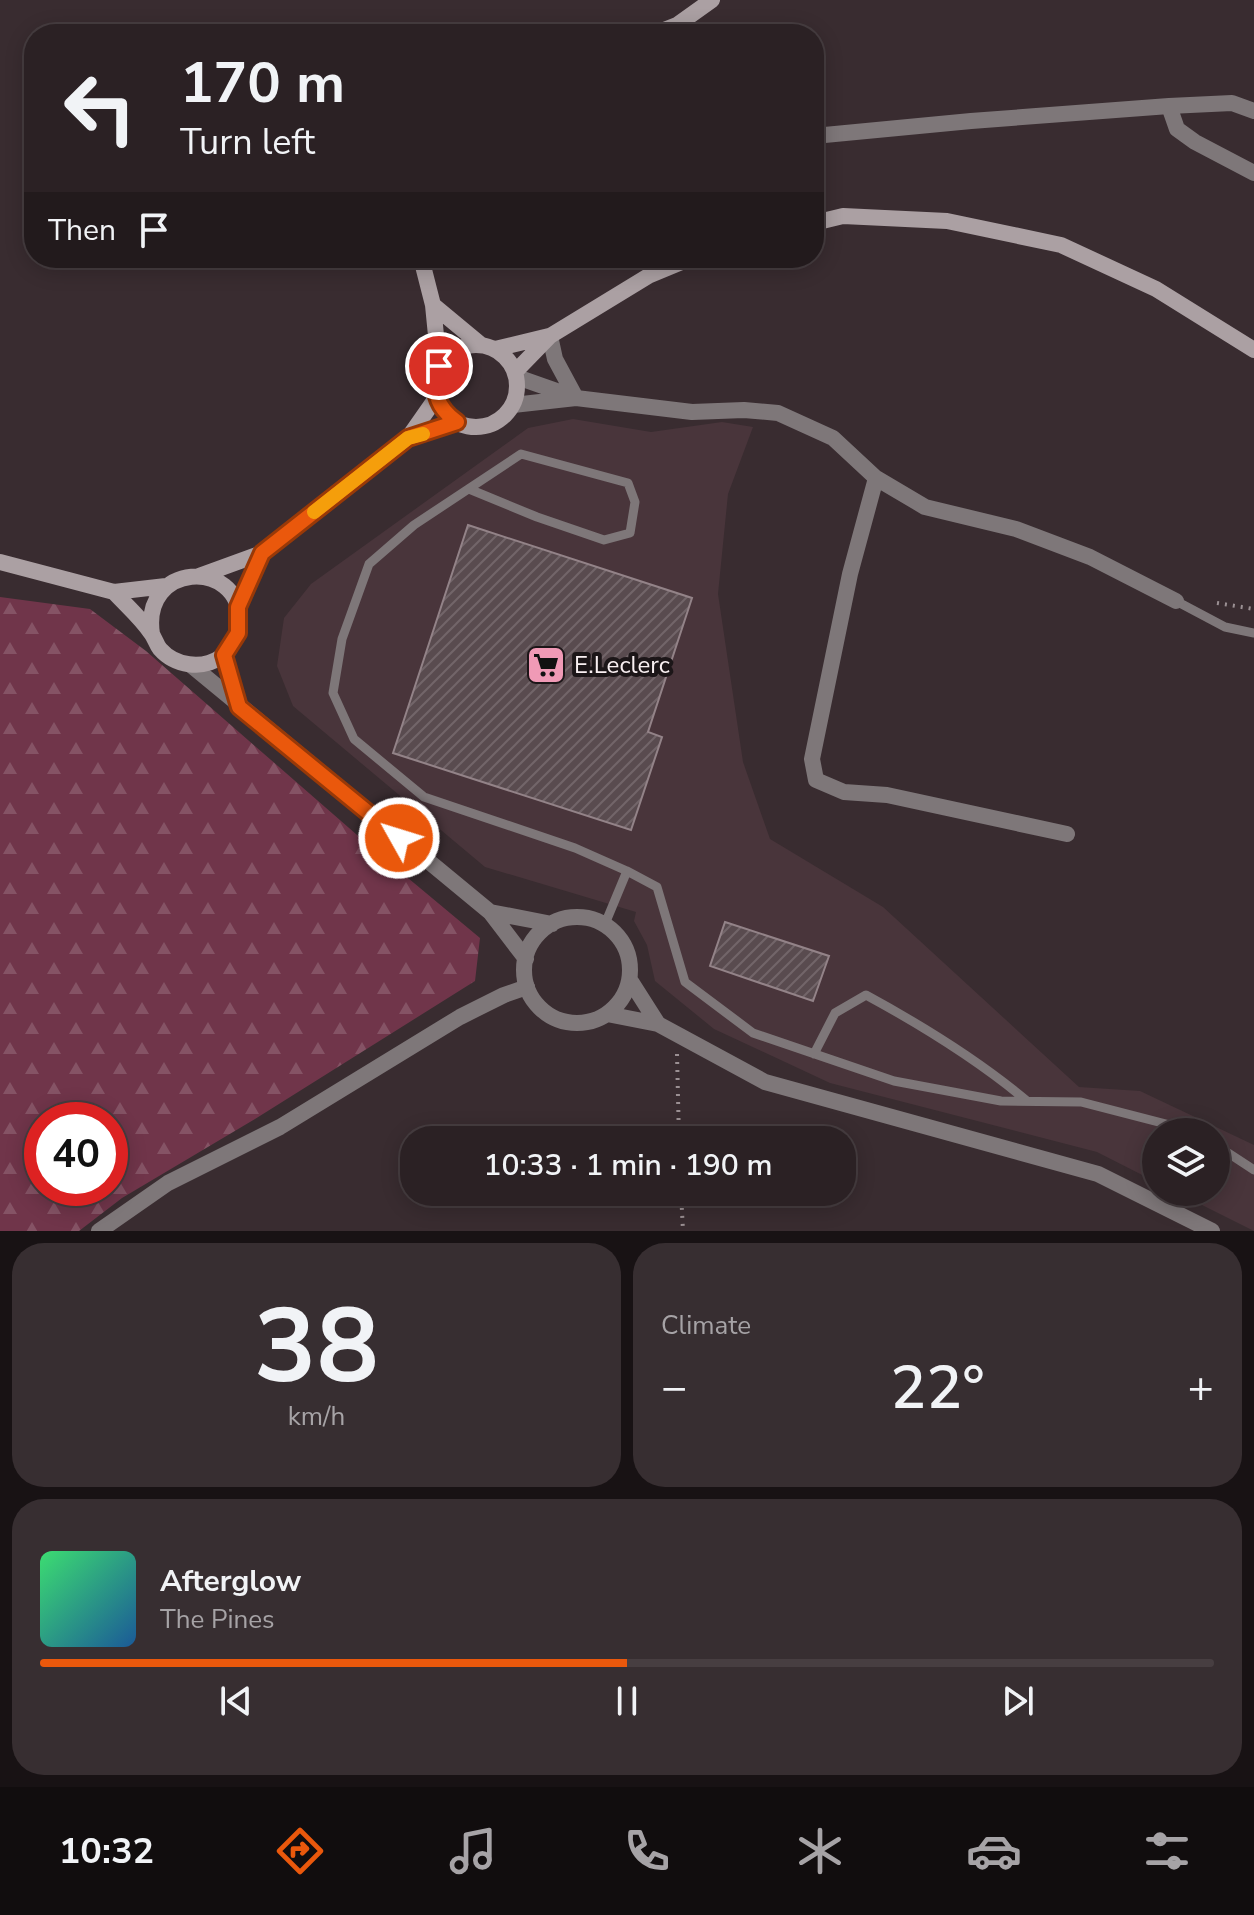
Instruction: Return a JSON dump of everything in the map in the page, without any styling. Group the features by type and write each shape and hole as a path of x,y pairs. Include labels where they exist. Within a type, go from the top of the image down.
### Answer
{"main road":[{"path":"678,24 712,0"},
{"path":"824,221 843,216 947,221 1061,245 1156,289 1254,350"},
{"path":"424,268 433,305 439,366"},
{"path":"516,374 550,336 650,275 667,268"},
{"path":"433,305 488,347 510,362 516,374 517,392 513,405 505,415 494,423 469,427 448,416 436,398 435,377 439,366 456,349 488,347 550,336"},
{"path":"0,562 114,592 166,586 176,580 199,576 262,553 408,438 436,398"},
{"path":"408,438 457,422"},
{"path":"114,592 167,655 191,665 203,665 224,655 238,633 238,607 262,553"},
{"path":"199,576 223,585 238,607"},
{"path":"152,634 152,608 166,586"}],"street":[{"path":"824,135 1169,106 1232,103 1254,111"},
{"path":"1169,106 1177,129 1254,173"},
{"path":"550,336 555,359 576,398"},
{"path":"516,374 576,398"},
{"path":"513,405 576,398 692,412 744,410 778,413 833,438 876,478 925,507 1016,529 1090,557 1176,601"},
{"path":"876,478 850,574 812,759 816,780 844,792 887,795 1067,834"},
{"path":"224,655 239,707"},
{"path":"191,665 490,912 526,959"},
{"path":"490,912 552,924"},
{"path":"574,917 605,924 618,935 631,964 625,994 607,1014 581,1023 567,1023 542,1010 527,987 524,971 533,941 552,924 574,917"},
{"path":"630,980 658,1024"},
{"path":"99,1231 168,1183 280,1127 460,1017 527,987"},
{"path":"607,1014 658,1024 765,1082 1098,1174 1212,1231"}],"lane":[{"path":"469,489 604,540 630,533 635,502 628,483 521,454 414,525 369,564 342,639 333,693 354,739 424,797 575,848 657,887 685,982 753,1033 894,1081 1001,1101 1081,1102 1143,1118"},
{"path":"1176,601 1225,627 1254,633"},
{"path":"605,924 627,871"},
{"path":"814,1054 835,1013 866,995 922,1025 1005,1082 1027,1101"},
{"path":"1230,1154 1254,1170"}],"path":[{"path":"679,1035 679,1126"},
{"path":"682,1206 683,1231"}],"shaded area":[{"path":"573,419 651,432 722,422 753,427 728,494 718,594 743,762 770,839 883,907 1079,1087 1140,1091 1197,1118 1142,1118 1142,1175 1097,1152 830,1083 714,1029 655,981 647,945 634,921 636,912 485,867 293,706 277,666 284,618 311,584 528,428"},
{"path":"1230,1134 1254,1145 1254,1231 1204,1206 1230,1206"}],"green space":[{"path":"0,597 90,609 146,651 480,938 475,981 128,1194 128,1102 24,1102 24,1206 112,1206 79,1231 0,1231"}],"building":[{"name":"E.Leclerc","path":"468,525 692,598 648,732 662,737 631,830 393,753"},
{"path":"725,922 829,956 813,1001 710,966"}],"slow traffic":[{"path":"314,512 408,438 423,434"}],"place":[{"name":"E.Leclerc","path":"546,665"}],"route":[{"path":"399,838 239,707 224,655 238,633 238,607 262,553 408,438 457,422 448,416 436,398 435,377 439,366"}]}
